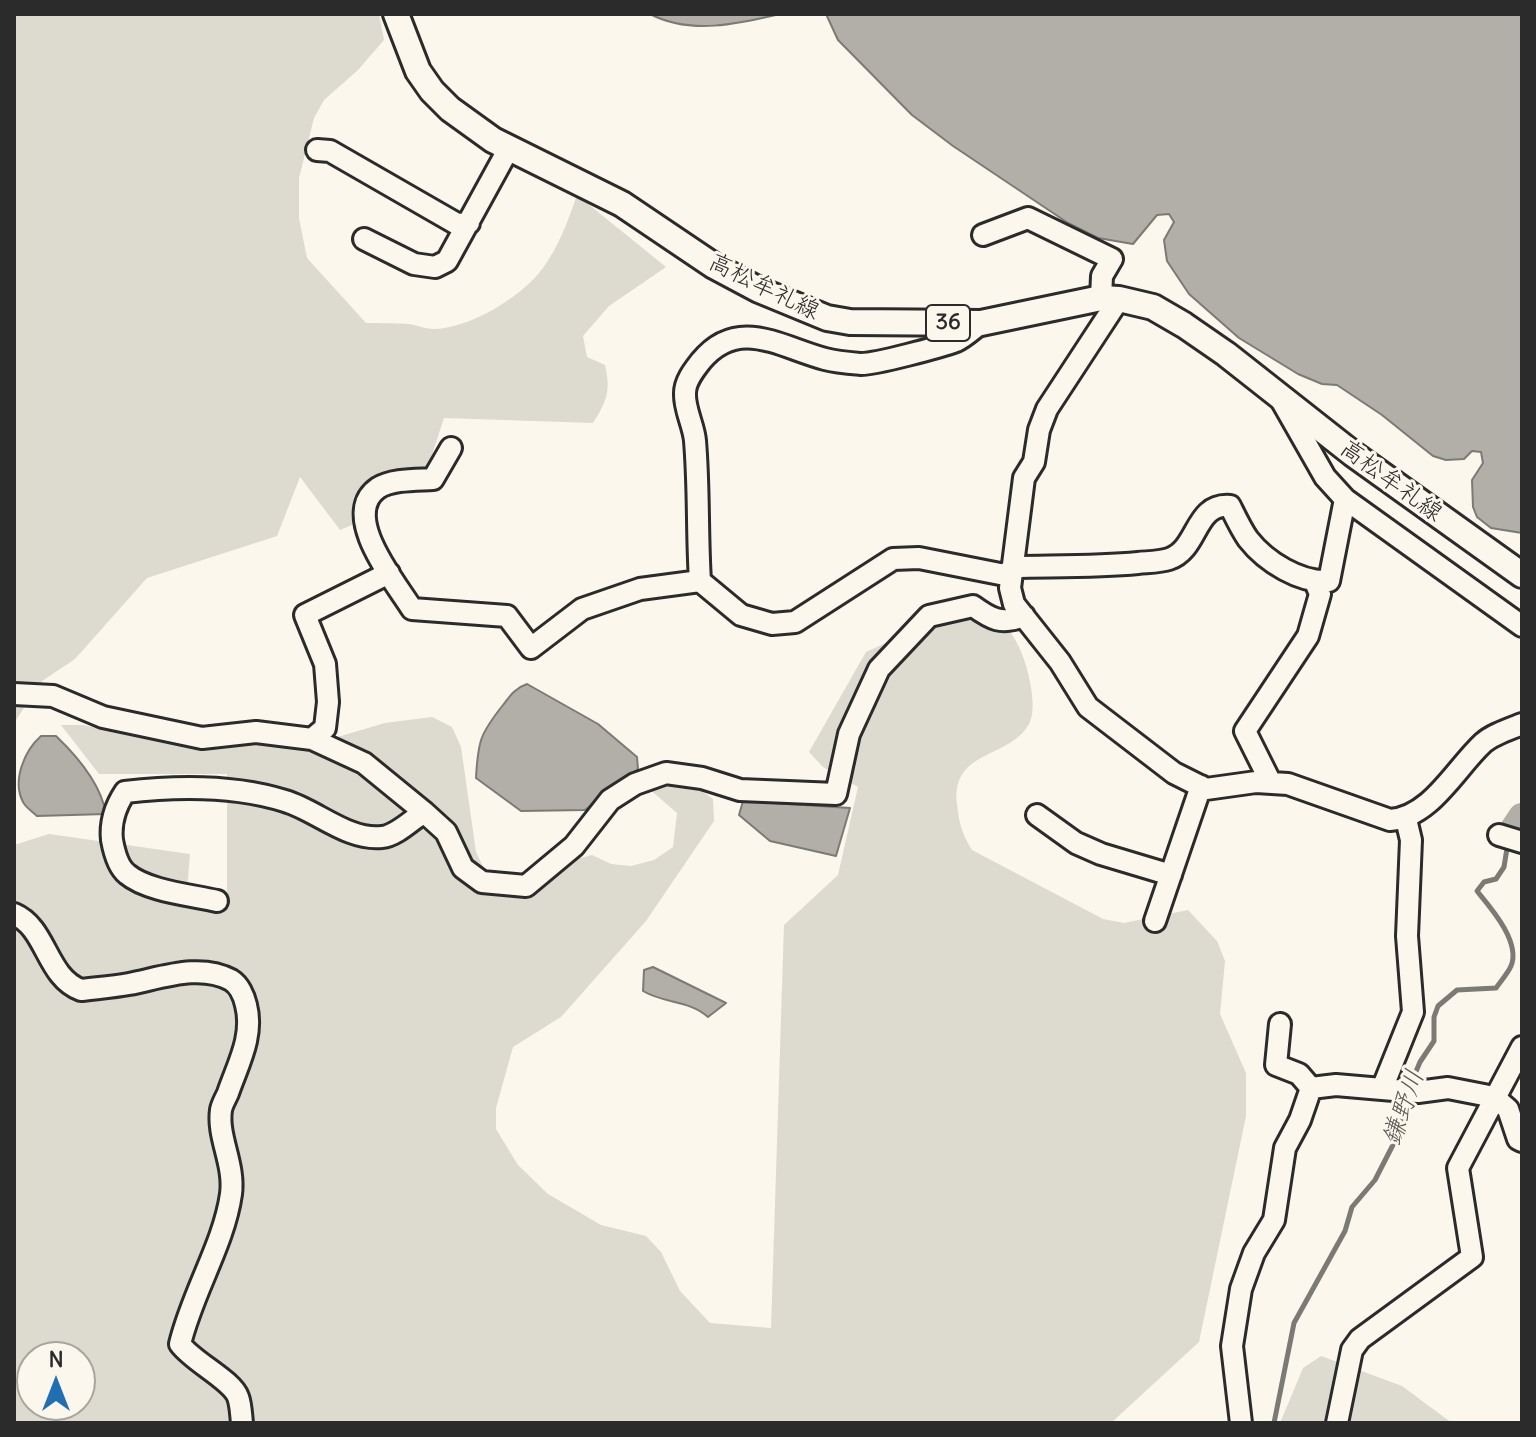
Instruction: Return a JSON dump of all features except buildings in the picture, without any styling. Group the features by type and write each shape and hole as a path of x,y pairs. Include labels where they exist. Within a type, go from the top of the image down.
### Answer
{"main road":[{"name":"高松牟礼線","path":"396,14 418,71 450,109 493,140 622,204 714,266 759,290 827,318 850,322 981,323 1110,298 1153,307 1226,354 1278,396 1522,575"}],"street":[{"path":"364,239 414,264 435,267 447,261 509,148"},
{"path":"317,150 330,151 457,224 469,223"},
{"path":"983,235 1028,218 1112,259 1102,276 1110,298 1047,409 1039,430 1034,462 1024,478 1010,588 1014,604 1060,662 1088,707 1174,773 1206,789 1256,782 1288,784 1390,820 1406,819 1436,795 1486,741 1522,724"},
{"path":"981,323 957,341 865,364 827,360 759,337 739,337 719,345 706,356 692,373 685,393 695,439 695,478 700,511 697,533 700,581 741,615 772,624 795,622 893,559 919,558 1005,575 1014,567 1115,565 1171,559 1190,541 1209,509 1218,505 1230,506 1248,539 1286,571 1315,582 1329,581 1345,499"},
{"path":"1278,396 1325,477 1345,499 1522,626"},
{"path":"451,448 433,479 401,481 378,488 370,497 364,518 368,539 412,609 507,616 531,648 582,609 640,589 700,581"},
{"path":"312,739 325,728 328,702 325,664 305,615 389,573"},
{"path":"1271,783 1245,731 1308,636 1320,594 1315,582"},
{"path":"14,694 53,696 103,717 202,738 256,732 312,739 364,763 424,812 446,832 463,868 482,882 526,886 574,846 610,800 635,784 666,773 702,778 740,790 836,794 849,734 879,669 929,616 973,606 993,621 1011,621 1024,616"},
{"path":"1155,921 1201,786"},
{"path":"217,901 145,885 124,873 114,852 111,827 118,803 125,792 155,789 227,790 285,801 363,836 386,837 424,812"},
{"path":"1037,815 1076,843 1101,854 1171,875"},
{"path":"1382,1089 1413,1012 1407,936 1411,840 1406,819"},
{"path":"1499,835 1522,842"},
{"path":"14,914 23,918 32,929 67,985 81,990 186,972 204,972 234,982 244,996 248,1032 221,1110 233,1173 230,1197 180,1344 186,1353 233,1388 239,1398 242,1423"},
{"path":"1280,1024 1276,1065 1299,1074 1311,1088"},
{"path":"1337,1423 1352,1350 1360,1339 1472,1257 1458,1168 1522,1047"},
{"path":"1311,1088 1336,1085 1412,1092 1448,1088 1494,1097 1508,1109 1518,1139 1522,1141"},
{"path":"1241,1423 1232,1346 1241,1289 1254,1253 1274,1220 1285,1148 1300,1120 1311,1088"}],"shaded area":[{"path":"14,14 379,14 384,40 358,70 324,100 314,118 299,178 299,218 307,258 366,323 447,328 494,309 522,290 543,268 567,224 577,195 666,267 609,306 583,336 587,357 605,365 608,382 602,408 593,423 444,418 426,473 388,473 369,483 359,522 340,530 300,477 277,536 147,578 75,659 42,681 14,723"},
{"path":"650,14 780,14 731,24 698,26"},
{"path":"826,14 1522,14 1522,533 1491,528 1477,517 1473,507 1472,480 1483,463 1481,452 1472,451 1464,459 1446,460 1433,456 1382,415 1337,385 1322,384 1298,374 1239,338 1189,294 1167,261 1164,240 1174,222 1169,214 1157,215 1133,244 1098,238 1068,223 912,115 838,40"},
{"path":"966,618 1007,629 1024,660 1033,701 1032,713 1030,722 1021,734 972,763 963,773 958,786 957,804 960,823 972,850 1103,919 1124,923 1188,910 1217,941 1225,961 1220,1014 1246,1073 1246,1116 1199,1342 1111,1423 14,1423 14,845 49,834 190,854 186,904 227,899 227,774 99,774 61,725 83,725 168,744 324,741 385,723 432,717 452,727 461,747 476,852 485,871 506,878 592,855 611,864 631,866 654,860 673,847 677,813 647,787 683,778 713,799 714,821 646,921 561,1017 513,1047 496,1108 496,1129 518,1165 548,1194 601,1225 646,1236 661,1252 680,1291 710,1323 771,1328 784,925 838,875 858,787 823,767 809,752 866,652 923,626"},
{"path":"527,684 598,724 637,757 638,769 585,810 521,811 476,778 479,746 485,731 511,695"},
{"path":"41,736 56,736 80,762 99,792 106,814 37,816 25,806 20,794 19,776 29,750"},
{"path":"743,801 850,808 836,856 770,841 739,815"},
{"path":"653,967 726,1003 708,1017 693,1008 651,995 643,991 644,970"},
{"path":"1321,1356 1402,1386 1452,1423 1280,1423 1303,1368"}],"waterway":[{"name":"鎌野川","path":"1510,835 1522,817"},
{"name":"鎌野川","path":"1410,1086 1420,1062 1434,1041 1434,1017 1438,1006 1457,990 1496,988 1511,966 1513,957 1508,936 1477,891 1484,882 1496,879 1504,867 1508,842"},
{"name":"鎌野川","path":"1274,1423 1294,1323 1345,1231 1352,1207 1375,1180 1397,1137 1407,1095"}]}
